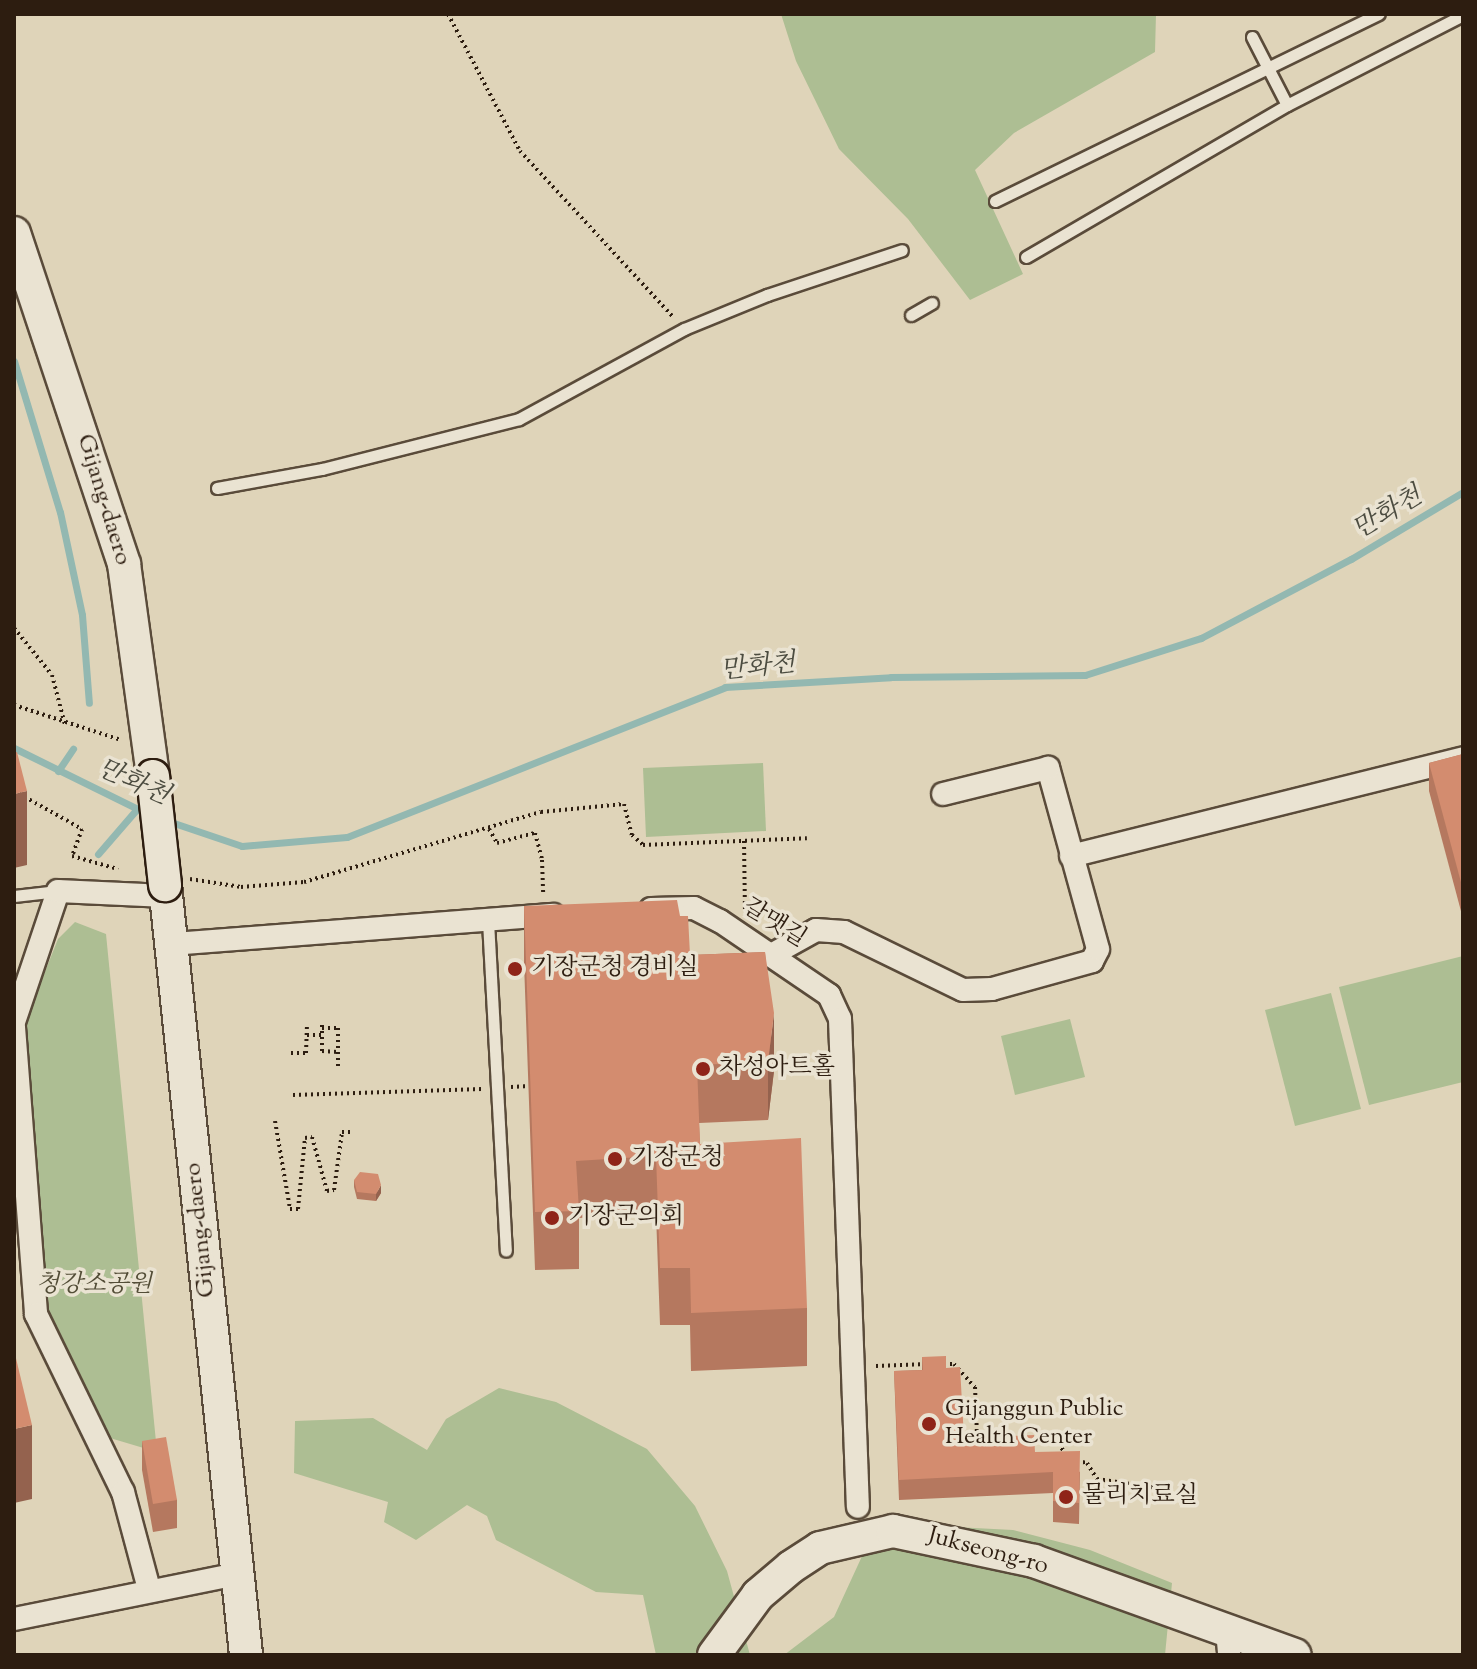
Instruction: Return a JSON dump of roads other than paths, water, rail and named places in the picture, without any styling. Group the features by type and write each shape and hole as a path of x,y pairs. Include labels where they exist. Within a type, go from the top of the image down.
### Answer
{"main road":[{"name":"Gijang-daero","path":"14,233 124,564 171,886 172,944 246,1655"},
{"name":"Jukseong-ro","path":"714,1655 758,1595 791,1567 820,1548 893,1531 1034,1561 1228,1643 1295,1655"}],"street":[{"path":"1071,856 1463,758"},
{"path":"773,954 816,930 844,932 963,990 992,989 1083,967 1098,949 1048,768 943,794"},
{"path":"149,1589 123,1492 36,1314 14,1024 58,891 171,886"},
{"name":"갈맷길","path":"620,911 694,908 773,954 829,995 840,1019 858,1507"},
{"path":"172,944 574,914"},
{"path":"14,1619 149,1589 238,1574"}],"lane":[{"path":"995,201 1379,14"},
{"path":"1026,257 1287,105 1463,15"},
{"path":"1252,37 1287,105"},
{"path":"217,488 322,469 519,419 684,329 767,295 902,250"},
{"path":"911,315 932,303"},
{"path":"14,896 58,891"},
{"path":"488,921 506,1251"}],"waterway":[{"path":"14,361 60,512 82,615 89,703"},
{"name":"만화천","path":"168,821 242,846 347,837 725,687 891,677 1085,675 1201,638 1351,559 1463,492"},
{"name":"만화천","path":"14,748 148,814"},
{"path":"58,771 73,749"},
{"path":"98,854 136,810"}],"place":[{"name":"기장군청 경비실","path":"515,969"},
{"name":"차성아트홀","path":"703,1069"},
{"name":"기장군청","path":"615,1159"},
{"name":"기장군의회","path":"552,1218"},
{"name":"Gijanggun Public Health Center","path":"929,1424"},
{"name":"물리치료실","path":"1066,1497"}],"park label":[{"name":"청강소공원","path":"94,1286"}]}
